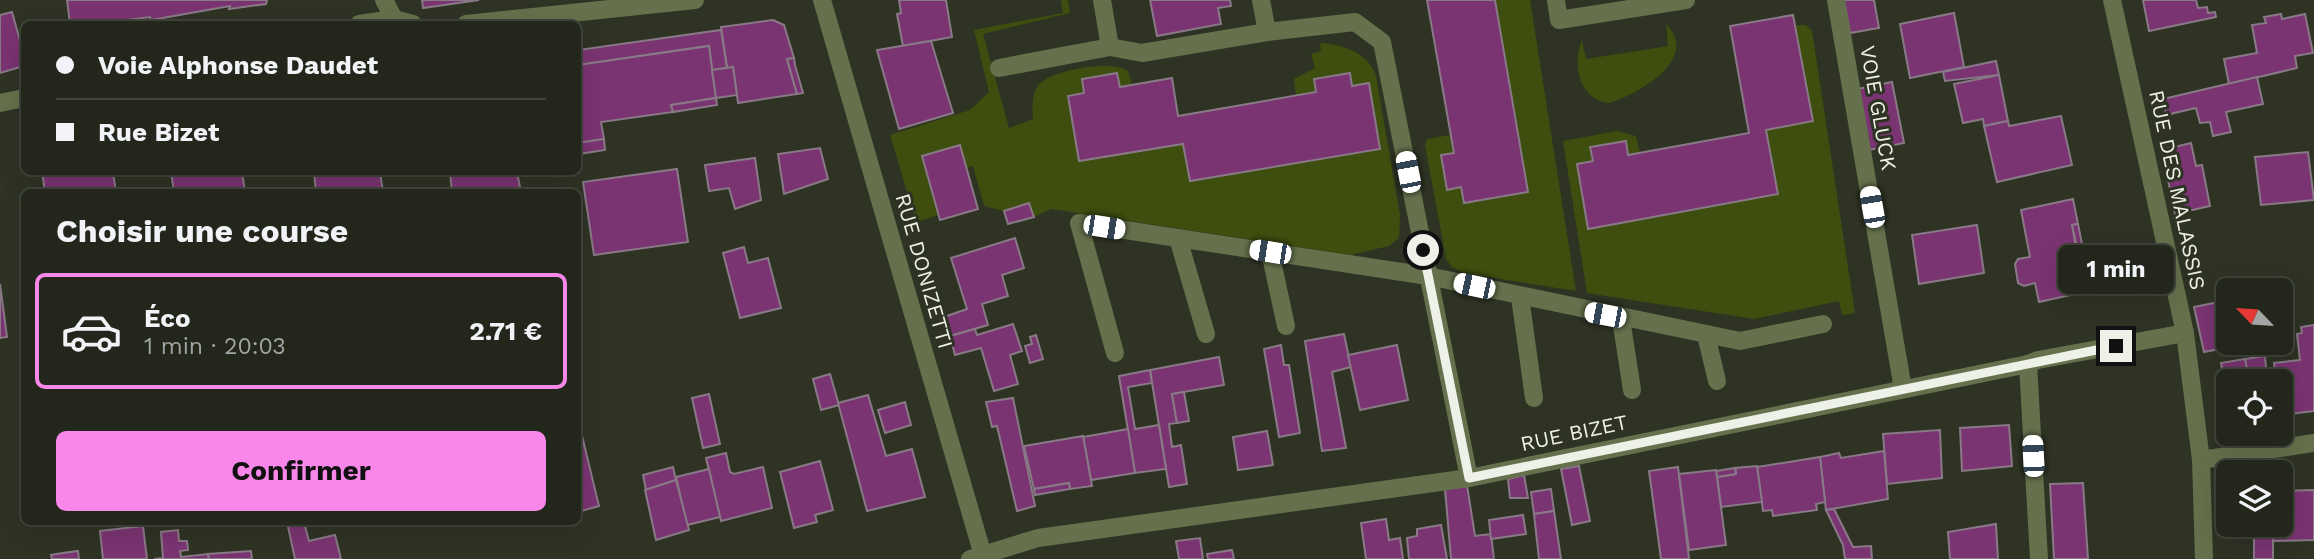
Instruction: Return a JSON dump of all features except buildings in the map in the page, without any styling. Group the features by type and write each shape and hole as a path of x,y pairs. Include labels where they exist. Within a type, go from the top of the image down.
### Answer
{"street":[{"path":"384,0 394,19"},
{"path":"495,21 695,0"},
{"name":"RUE DONIZETTI","path":"822,0 979,557"},
{"path":"1102,0 1110,47"},
{"path":"1261,0 1267,32"},
{"path":"1556,0 1559,20 1686,0"},
{"name":"VOIE GLUCK","path":"1836,0 1903,389"},
{"name":"RUE DES MALASSIS","path":"2112,0 2185,333 2201,460 2204,559"},
{"path":"380,21 402,21"},
{"path":"999,68 1110,47 1142,53 1267,32 1355,22 1382,42 1469,478"},
{"path":"0,103 21,99"},
{"path":"1115,353 1080,223 1428,276 1740,341 1822,324"},
{"path":"1178,238 1206,334"},
{"path":"1270,252 1286,326"},
{"path":"1520,296 1534,398"},
{"path":"1621,318 1632,390"},
{"name":"RUE BIZET","path":"979,557 1038,538 1469,478 2038,360 2185,333"},
{"path":"1706,335 1717,381"},
{"path":"2028,364 2039,559"},
{"path":"2201,460 2314,443"}],"green space":[{"path":"1061,0 1068,0 1070,13 983,34 1009,128 1033,119 1034,94 1043,81 1066,71 1109,66 1128,71 1132,84 1120,87 1117,73 1082,79 1084,93 1068,97 1079,161 1183,144 1190,181 1380,149 1369,84 1352,86 1349,73 1315,79 1316,92 1296,96 1294,79 1315,68 1311,54 1321,51 1320,43 1337,45 1361,56 1376,76 1400,215 1399,238 1389,246 1350,255 1051,209 1034,217 1029,203 1004,211 984,206 973,166 966,168 959,145 922,156 939,215 916,222 890,135 970,110 989,92 974,30 1063,13"},
{"path":"1495,0 1530,0 1576,291 1464,273 1452,267 1446,259 1425,145 1427,139 1450,135 1454,153 1441,156 1446,189 1461,187 1464,203 1528,191"},
{"path":"1666,24 1675,37 1676,50 1662,73 1635,92 1610,103 1591,96 1585,89 1578,70 1582,40 1586,59 1668,46"},
{"path":"1795,25 1806,25 1812,31 1855,313 1842,315 1839,301 1754,319 1587,293 1563,141 1617,131 1636,136 1640,153 1628,155 1626,141 1590,147 1593,161 1577,164 1589,229 1778,194 1766,130 1813,121"}],"route":[{"path":"1423,250 1469,478 2116,346"}]}
